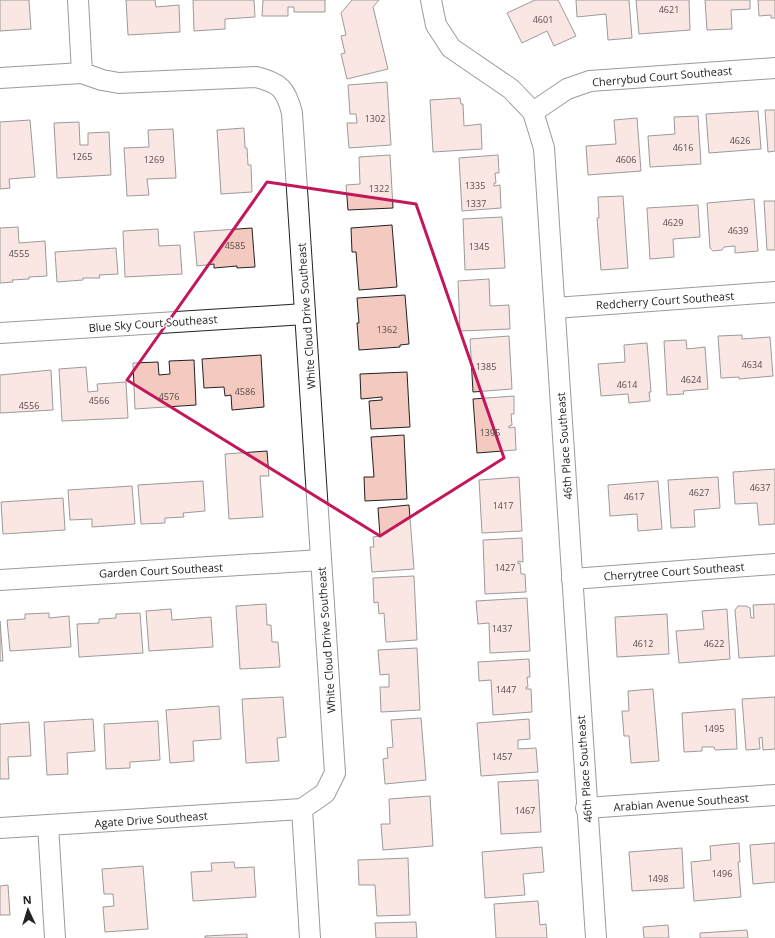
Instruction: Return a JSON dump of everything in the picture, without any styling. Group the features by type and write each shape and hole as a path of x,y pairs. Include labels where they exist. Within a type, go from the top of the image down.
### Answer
{"street":[{"path":"0,78 82,73 78,0"},
{"name":"46th Place Southeast","path":"431,0 436,25 451,48 511,89 533,112 544,148 586,808 596,938"},
{"name":"Cherrybud Court Southeast","path":"533,112 568,88 590,82 775,68"},
{"name":"White Cloud Drive Southeast","path":"82,73 102,80 119,83 256,78 271,81 281,88 288,98 292,113 335,773 325,793 302,809"},
{"name":"Redcherry Court Southeast","path":"555,308 775,292"},
{"name":"Blue Sky Court Southeast","path":"0,333 305,314"},
{"name":"Garden Court Southeast","path":"0,580 321,560"},
{"name":"Cherrytree Court Southeast","path":"572,579 775,564"},
{"name":"Arabian Avenue Southeast","path":"586,808 775,795"},
{"path":"302,809 310,938"},
{"name":"Agate Drive Southeast","path":"0,828 302,809"},
{"path":"48,825 55,938"}],"highlighted area":[{"path":"267,182 416,204 504,458 380,536 127,380"}],"building":[{"path":"0,0 29,0 31,29 0,31"},
{"path":"126,0 155,0 156,7 179,5 180,32 128,35"},
{"path":"193,0 254,0 255,17 225,19 225,29 194,31"},
{"path":"263,0 325,0 325,12 294,12 294,7 288,7 288,16 262,16"},
{"path":"352,0 379,0 373,7 388,69 347,79 341,54 345,53 341,36 346,35 341,13"},
{"path":"535,0 558,0 576,36 554,46 547,31 522,43 507,13"},
{"path":"576,0 629,0 632,38 608,40 606,14 577,17"},
{"path":"636,0 689,0 690,30 639,34"},
{"path":"705,0 750,0 750,9 731,10 732,29 707,30"},
{"path":"758,0 775,0 775,18 771,18 771,15 759,16"},
{"path":"387,82 391,145 349,148 347,123 357,123 356,114 350,114 348,85"},
{"path":"460,98 461,104 463,104 464,126 481,124 482,149 433,152 430,100"},
{"path":"765,110 775,110 775,151 768,152"},
{"path":"758,111 761,149 709,153 706,114"},
{"path":"698,116 701,164 650,167 648,136 675,134 674,117"},
{"path":"637,118 641,171 588,175 586,146 616,144 614,120"},
{"path":"30,120 35,177 9,179 10,188 0,189 0,122"},
{"path":"79,122 80,145 88,145 88,133 109,132 111,175 57,178 54,123"},
{"path":"244,128 248,165 251,165 252,192 221,194 217,130"},
{"path":"173,129 176,178 147,179 149,195 127,196 124,148 149,147 148,130"},
{"path":"390,155 393,208 348,210 346,185 360,184 359,157"},
{"path":"498,155 499,173 495,173 496,183 494,183 494,186 500,185 501,208 462,211 459,158"},
{"path":"623,196 628,268 601,270 597,218 599,218 598,197"},
{"path":"754,199 758,251 735,253 735,246 724,247 722,250 713,251 710,248 707,203"},
{"path":"764,201 775,201 775,250 767,250"},
{"path":"698,205 700,237 673,239 674,257 650,259 647,208"},
{"path":"502,217 505,268 465,270 463,219"},
{"path":"392,225 397,287 359,290 356,252 352,252 351,228"},
{"path":"18,227 19,243 45,241 47,276 29,277 29,279 12,280 13,282 0,283 0,228"},
{"path":"252,228 255,267 237,268 237,266 214,268 214,264 197,266 194,232"},
{"path":"158,229 159,246 180,245 182,274 125,277 123,231"},
{"path":"116,248 118,274 99,275 100,278 83,278 83,280 57,282 55,252"},
{"path":"489,279 490,306 509,305 510,329 460,331 458,281"},
{"path":"405,295 409,344 400,345 400,347 359,350 357,298"},
{"path":"742,335 742,339 770,337 773,376 739,379 739,377 721,378 718,336"},
{"path":"509,336 512,389 473,392 470,339"},
{"path":"686,340 687,349 705,347 708,389 683,391 684,394 667,395 664,341"},
{"path":"647,343 651,392 649,392 650,401 629,403 628,394 601,396 598,364 625,362 624,345"},
{"path":"261,355 264,407 232,410 231,395 225,396 224,387 204,388 202,359"},
{"path":"194,360 196,405 135,409 133,363 158,362 159,375 170,374 169,361"},
{"path":"86,367 88,392 98,391 97,384 126,382 128,418 62,421 59,369"},
{"path":"51,370 53,410 0,413 0,375"},
{"path":"407,372 410,427 371,429 369,401 382,400 382,397 361,399 360,374"},
{"path":"514,396 514,414 511,414 512,425 509,426 509,428 515,427 516,450 477,453 473,399"},
{"path":"404,435 407,499 365,501 364,477 374,477 371,437"},
{"path":"267,451 269,476 260,476 263,517 229,519 225,454"},
{"path":"775,469 775,524 759,525 757,503 735,504 733,472"},
{"path":"519,477 522,531 482,533 479,480"},
{"path":"718,477 720,508 694,510 695,527 671,528 668,480"},
{"path":"203,481 205,511 183,513 184,517 165,518 165,523 141,524 138,485"},
{"path":"658,481 662,529 638,531 637,514 610,516 608,485"},
{"path":"132,486 135,524 92,527 92,519 70,520 68,490"},
{"path":"63,498 65,530 3,534 1,502"},
{"path":"409,505 414,569 372,572 370,547 374,547 373,537 380,536 378,508"},
{"path":"522,538 523,562 518,561 518,564 520,563 521,574 525,574 526,592 485,594 483,540"},
{"path":"414,576 417,640 386,642 384,613 379,614 378,602 374,603 373,578"},
{"path":"527,598 530,651 490,653 489,623 478,624 476,601"},
{"path":"266,604 267,625 271,625 272,642 278,642 280,667 240,669 236,606"},
{"path":"775,604 775,656 739,658 735,610 738,606 746,606 750,608 751,618 754,618 753,605"},
{"path":"171,609 172,620 211,617 213,647 149,651 146,611"},
{"path":"727,609 730,659 679,663 676,631 704,629 702,611"},
{"path":"49,613 49,618 69,616 71,647 10,651 7,620 25,619 25,614"},
{"path":"140,613 143,653 79,657 77,624 99,623 99,619 116,618 116,614"},
{"path":"667,614 669,654 617,657 615,617"},
{"path":"0,621 3,661 0,661"},
{"path":"417,648 420,710 381,712 380,687 389,687 389,674 380,675 378,650"},
{"path":"529,659 530,677 527,677 528,687 526,687 526,689 531,689 532,712 493,715 491,680 479,681 478,662"},
{"path":"653,689 659,761 631,763 629,736 624,736 622,711 629,711 628,691"},
{"path":"283,697 286,737 277,738 279,761 246,763 242,699"},
{"path":"775,697 775,749 763,750 762,737 759,738 760,749 746,750 742,699"},
{"path":"219,706 221,739 193,741 194,761 170,763 166,710"},
{"path":"735,709 737,749 715,750 714,747 702,747 702,751 684,752 682,713"},
{"path":"421,718 426,780 385,784 383,759 388,758 387,748 393,747 391,720"},
{"path":"93,719 95,751 67,753 68,774 47,775 44,722"},
{"path":"529,719 530,739 518,740 518,749 536,748 538,772 481,776 477,723"},
{"path":"158,721 160,760 130,762 130,768 106,769 104,724"},
{"path":"29,722 31,756 8,757 9,779 0,779 0,724"},
{"path":"538,780 541,832 501,834 498,782"},
{"path":"430,796 433,846 383,850 381,824 390,824 389,799"},
{"path":"739,843 740,862 738,862 741,897 694,901 691,862 711,860 710,846"},
{"path":"775,843 775,882 753,884 750,845"},
{"path":"542,847 544,872 523,874 525,895 485,898 482,852"},
{"path":"682,848 684,888 632,891 629,852"},
{"path":"408,858 410,915 377,916 375,885 359,885 358,860"},
{"path":"234,862 235,868 254,867 256,897 193,901 191,872 212,871 211,863"},
{"path":"143,866 148,929 105,932 103,907 114,906 113,894 104,894 102,869"},
{"path":"8,885 10,915 0,915 0,886"},
{"path":"538,901 540,925 546,924 547,938 496,938 494,904"},
{"path":"416,922 417,938 376,938 375,923"},
{"path":"668,925 669,938 644,938 643,927"},
{"path":"747,930 748,938 700,938 700,933"},
{"path":"247,934 247,938 205,938 205,936"}]}
